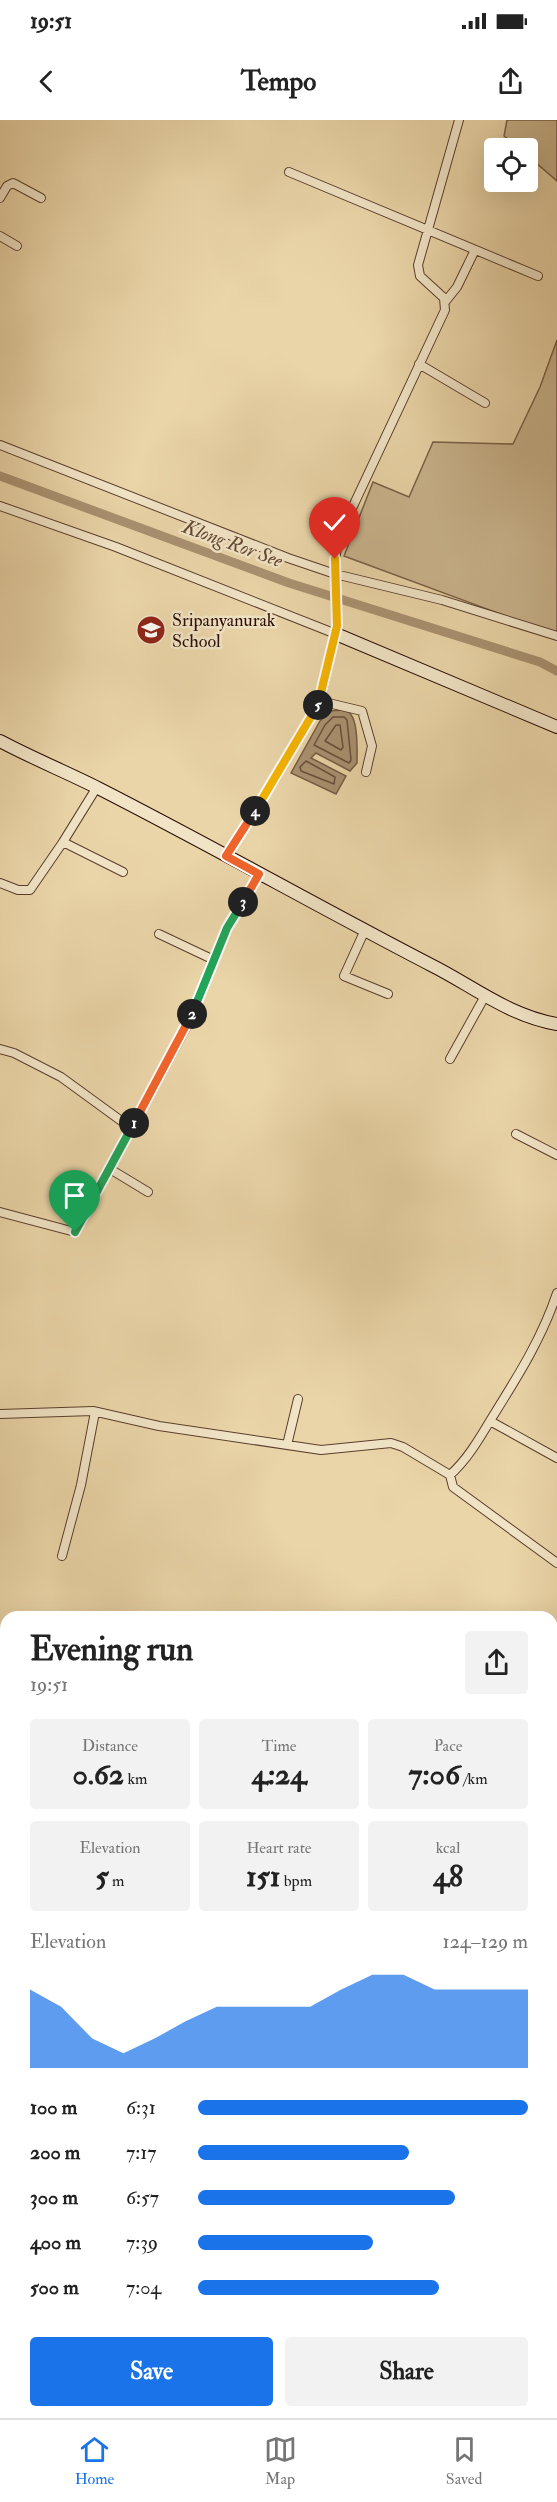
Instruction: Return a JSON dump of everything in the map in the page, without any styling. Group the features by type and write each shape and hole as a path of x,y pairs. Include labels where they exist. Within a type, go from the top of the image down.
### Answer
{"street":[{"path":"226,856 275,779 320,701 337,630 335,576 337,547 344,525 445,310 445,302 438,291 420,276 418,271 459,120"},
{"path":"289,172 538,276"},
{"path":"0,198 7,186 13,183 41,198"},
{"path":"0,236 17,246"},
{"path":"445,302 457,287 475,250"},
{"path":"419,364 485,403"},
{"path":"0,445 335,576 442,600 557,636"},
{"path":"0,506 337,630 557,727"},
{"path":"320,701 362,711 372,746 366,772"},
{"path":"0,741 97,787 364,932 433,965 485,996 530,1018 557,1024"},
{"path":"0,883 18,890 30,890 97,787"},
{"path":"63,842 123,872"},
{"path":"0,1212 75,1232 189,1022 227,928 259,874"},
{"path":"364,932 344,976 388,994"},
{"path":"159,934 214,960"},
{"path":"450,1059 485,996"},
{"path":"0,1049 14,1053 61,1077 131,1128"},
{"path":"516,1134 557,1155"},
{"path":"110,1168 148,1192"},
{"path":"450,1476 490,1420 538,1342 557,1293"},
{"path":"288,1445 298,1399"},
{"path":"62,1556 89,1450 95,1412"},
{"path":"0,1414 95,1412 159,1426 321,1450 391,1443 403,1447 450,1476 453,1486 557,1563"},
{"path":"490,1420 557,1458"}],"shaded area":[{"path":"507,120 557,120 557,181 538,165 538,138 506,138 504,136"},
{"path":"557,340 557,635 344,556 373,482 409,497 433,442 513,444 540,387"}],"water":[{"path":"343,710 350,714 356,734 357,763 350,771 316,753 311,758 346,776 336,794 291,773 320,721 330,711"}],"waterway":[{"name":"Klong Ror See","path":"0,476 289,583 540,662 557,671"}],"place":[{"name":"Sripanyanurak School","path":"151,630"}],"route":[{"path":"75,1232 189,1022 227,928 259,874 226,856 275,779 320,701 337,626 335,559"}]}
